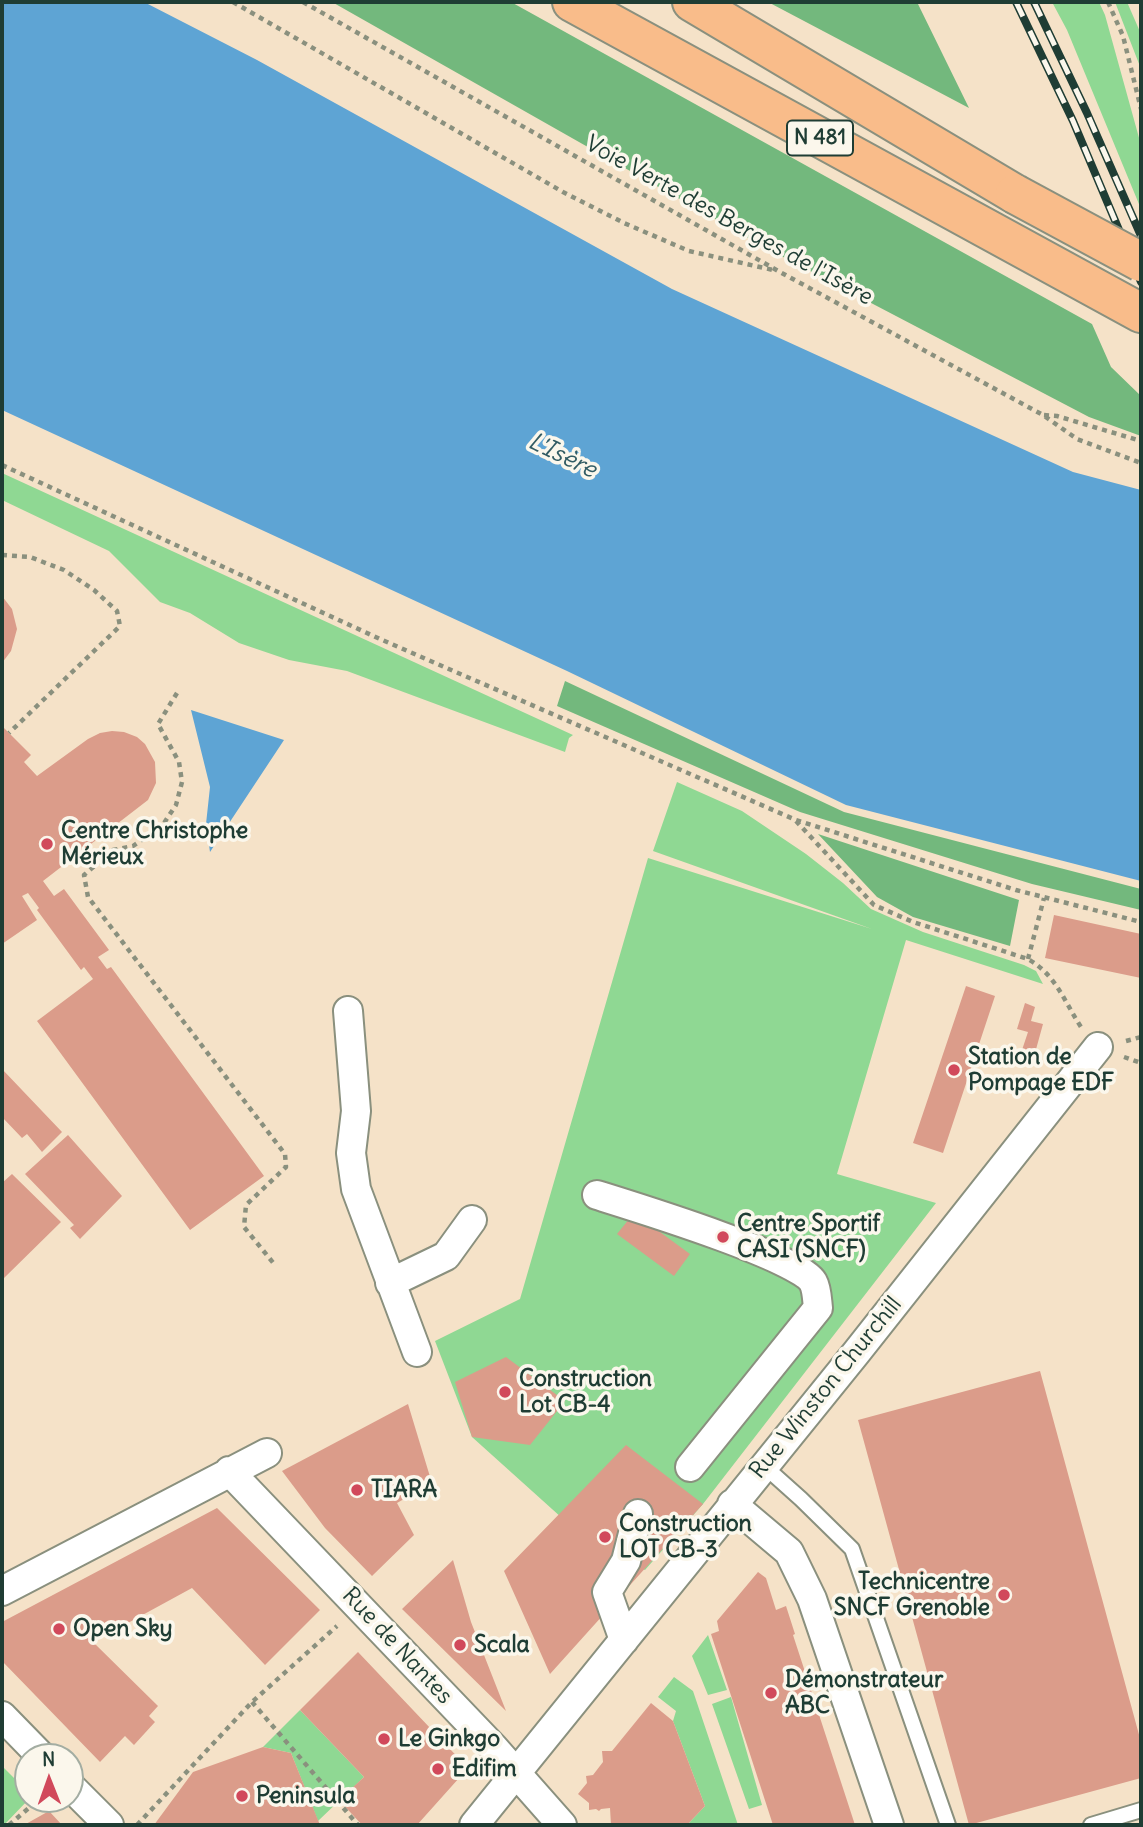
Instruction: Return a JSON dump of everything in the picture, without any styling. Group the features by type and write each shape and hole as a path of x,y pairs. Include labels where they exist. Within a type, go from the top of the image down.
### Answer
{"highway":[{"name":"N 481","path":"572,2 1141,313"},
{"name":"N 481","path":"692,2 1015,194 1141,262"}],"street":[{"path":"348,1011 356,1111 351,1153 356,1189 416,1352"},
{"name":"Rue Winston Churchill","path":"474,1825 856,1353 1098,1047"},
{"path":"597,1195 654,1212 780,1259 802,1270 813,1282 818,1308 690,1466"},
{"path":"390,1283 446,1256 472,1220"},
{"path":"2,1591 267,1453"},
{"name":"Rue de Nantes","path":"229,1471 359,1606 562,1825"},
{"path":"732,1504 789,1552 812,1599 889,1825"},
{"path":"624,1640 607,1592 626,1561 638,1514"},
{"path":"2,1716 28,1743"},
{"path":"84,1800 108,1825"}],"lane":[{"path":"763,1465 852,1549 948,1825"},
{"path":"1091,1825 1141,1810"}],"path":[{"path":"233,2 563,191 624,223 689,251 780,272"},
{"name":"Voie Verte des Berges de l'Isère","path":"303,2 780,272 1043,415 1077,439 1141,463"},
{"path":"1108,2 1123,36 1141,109"},
{"path":"1043,415 1057,416 1141,442"},
{"path":"2,465 380,639 796,820 1044,898 1141,922"},
{"path":"2,555 30,557 64,570 117,611 120,625 9,733"},
{"path":"177,693 158,724 179,762 182,782 176,805 162,826 133,846 113,850 84,875 88,897 285,1154 286,1167 246,1205 244,1227 275,1265"},
{"path":"796,820 874,905 913,922 1028,959 1051,977 1080,1026 1098,1047"},
{"path":"1028,959 1044,898"},
{"path":"137,1825 252,1702 359,1606"},
{"path":"252,1702 358,1825"},
{"path":"9,1825 23,1813"}],"green space":[{"path":"332,2 511,2 1092,324 1111,367 1141,396 1141,436 1089,417 766,248"},
{"path":"768,2 917,2 969,108"},
{"path":"1052,2 1099,2 1105,15 1141,145 1141,209 1067,30"},
{"path":"1115,2 1127,2 1141,34 1141,69"},
{"path":"2,473 573,735 569,738 565,752 347,671 289,660 239,643 190,613 160,602 109,551 2,500"},
{"path":"565,681 844,812 1141,889 1141,910 1032,884 800,812 557,706"},
{"name":"Centre Sportif CASI (SNCF)","path":"677,782 742,811 806,854 871,909 923,932 1024,965 1036,971 1043,984 906,940 837,1174 936,1203 703,1504 645,1570 599,1548 472,1437 435,1341 520,1299 648,858 872,929 653,851"},
{"path":"818,834 1019,900 1010,946 913,917 877,897"},
{"path":"708,1635 727,1690 708,1695 692,1656"},
{"path":"674,1677 693,1691 738,1825 687,1825 705,1806 673,1721 676,1711 658,1697"},
{"path":"731,1697 762,1805 749,1809 712,1704"},
{"path":"300,1710 364,1777 318,1821 291,1753 263,1747"},
{"path":"2,1766 14,1778 16,1813 2,1825"}],"water":[{"name":"L'Isère","path":"2,2 144,2 257,60 672,289 1073,472 1141,490 1141,881 846,805 567,671 2,410"},
{"path":"191,710 284,740 210,852 206,824 210,787"}],"building":[{"path":"2,596 12,609 17,629 11,651 2,663"},
{"path":"2,726 31,755 24,762 37,776 88,739 112,731 137,737 145,744 155,762 156,783 148,800 43,881 54,896 64,889 109,950 98,957 107,969 111,967 264,1176 190,1230 37,1021 93,979 84,967 81,970 37,910 39,908 28,893 22,896 37,920 2,944"},
{"path":"1054,915 1141,934 1141,978 1045,958"},
{"name":"Station de Pompage EDF","path":"966,986 995,996 943,1153 913,1143"},
{"path":"1025,1003 1035,1007 1031,1021 1043,1024 1035,1053 1022,1050 1028,1032 1017,1029"},
{"path":"2,1069 62,1132 42,1152 27,1134 22,1138 2,1117"},
{"path":"68,1135 122,1196 80,1239 70,1228 74,1225 25,1174"},
{"path":"12,1174 61,1222 2,1280 2,1183"},
{"path":"634,1213 690,1254 674,1276 617,1234"},
{"name":"Construction Lot CB-4","path":"506,1357 565,1401 530,1445 472,1437 455,1382"},
{"name":"Technicentre SNCF Grenoble","path":"1040,1371 1141,1742 1141,1778 969,1825 858,1420"},
{"name":"TIARA","path":"408,1404 431,1480 397,1503 414,1535 372,1576 325,1528 282,1471"},
{"name":"Construction LOT CB-3","path":"626,1445 703,1504 550,1674 504,1571"},
{"name":"Open Sky","path":"217,1508 320,1610 265,1665 192,1588 93,1642 158,1706 149,1716 155,1722 134,1745 125,1736 100,1762 2,1661 2,1622"},
{"name":"Scala","path":"453,1560 471,1622 506,1711 402,1609"},
{"name":"Démonstrateur ABC","path":"758,1572 766,1578 776,1610 786,1606 855,1825 773,1825 711,1634 719,1631 717,1621"},
{"name":"Le Ginkgo","path":"358,1652 468,1768 417,1825 362,1825 339,1800 364,1777 300,1710"},
{"path":"651,1703 673,1721 705,1806 687,1825 611,1825 610,1808 589,1810 589,1803 578,1794 587,1783 586,1776 593,1775 603,1762 602,1751 612,1751"},
{"name":"Peninsula","path":"263,1747 291,1753 320,1825 154,1825 193,1772"},
{"path":"45,1813 51,1813 62,1825 24,1825"}],"railway":[{"path":"1016,2 1073,121 1141,282"},
{"path":"1034,2 1141,236"}],"place":[{"name":"Centre Christophe Mérieux","path":"47,844"},
{"name":"Station de Pompage EDF","path":"954,1070"},
{"name":"Centre Sportif CASI (SNCF)","path":"723,1237"},
{"name":"Construction Lot CB-4","path":"505,1392"},
{"name":"TIARA","path":"357,1490"},
{"name":"Construction LOT CB-3","path":"605,1537"},
{"name":"Technicentre SNCF Grenoble","path":"1004,1595"},
{"name":"Open Sky","path":"59,1629"},
{"name":"Scala","path":"460,1645"},
{"name":"Démonstrateur ABC","path":"771,1693"},
{"name":"Le Ginkgo","path":"384,1739"},
{"name":"Edifim","path":"438,1769"},
{"name":"Peninsula","path":"242,1796"}]}
